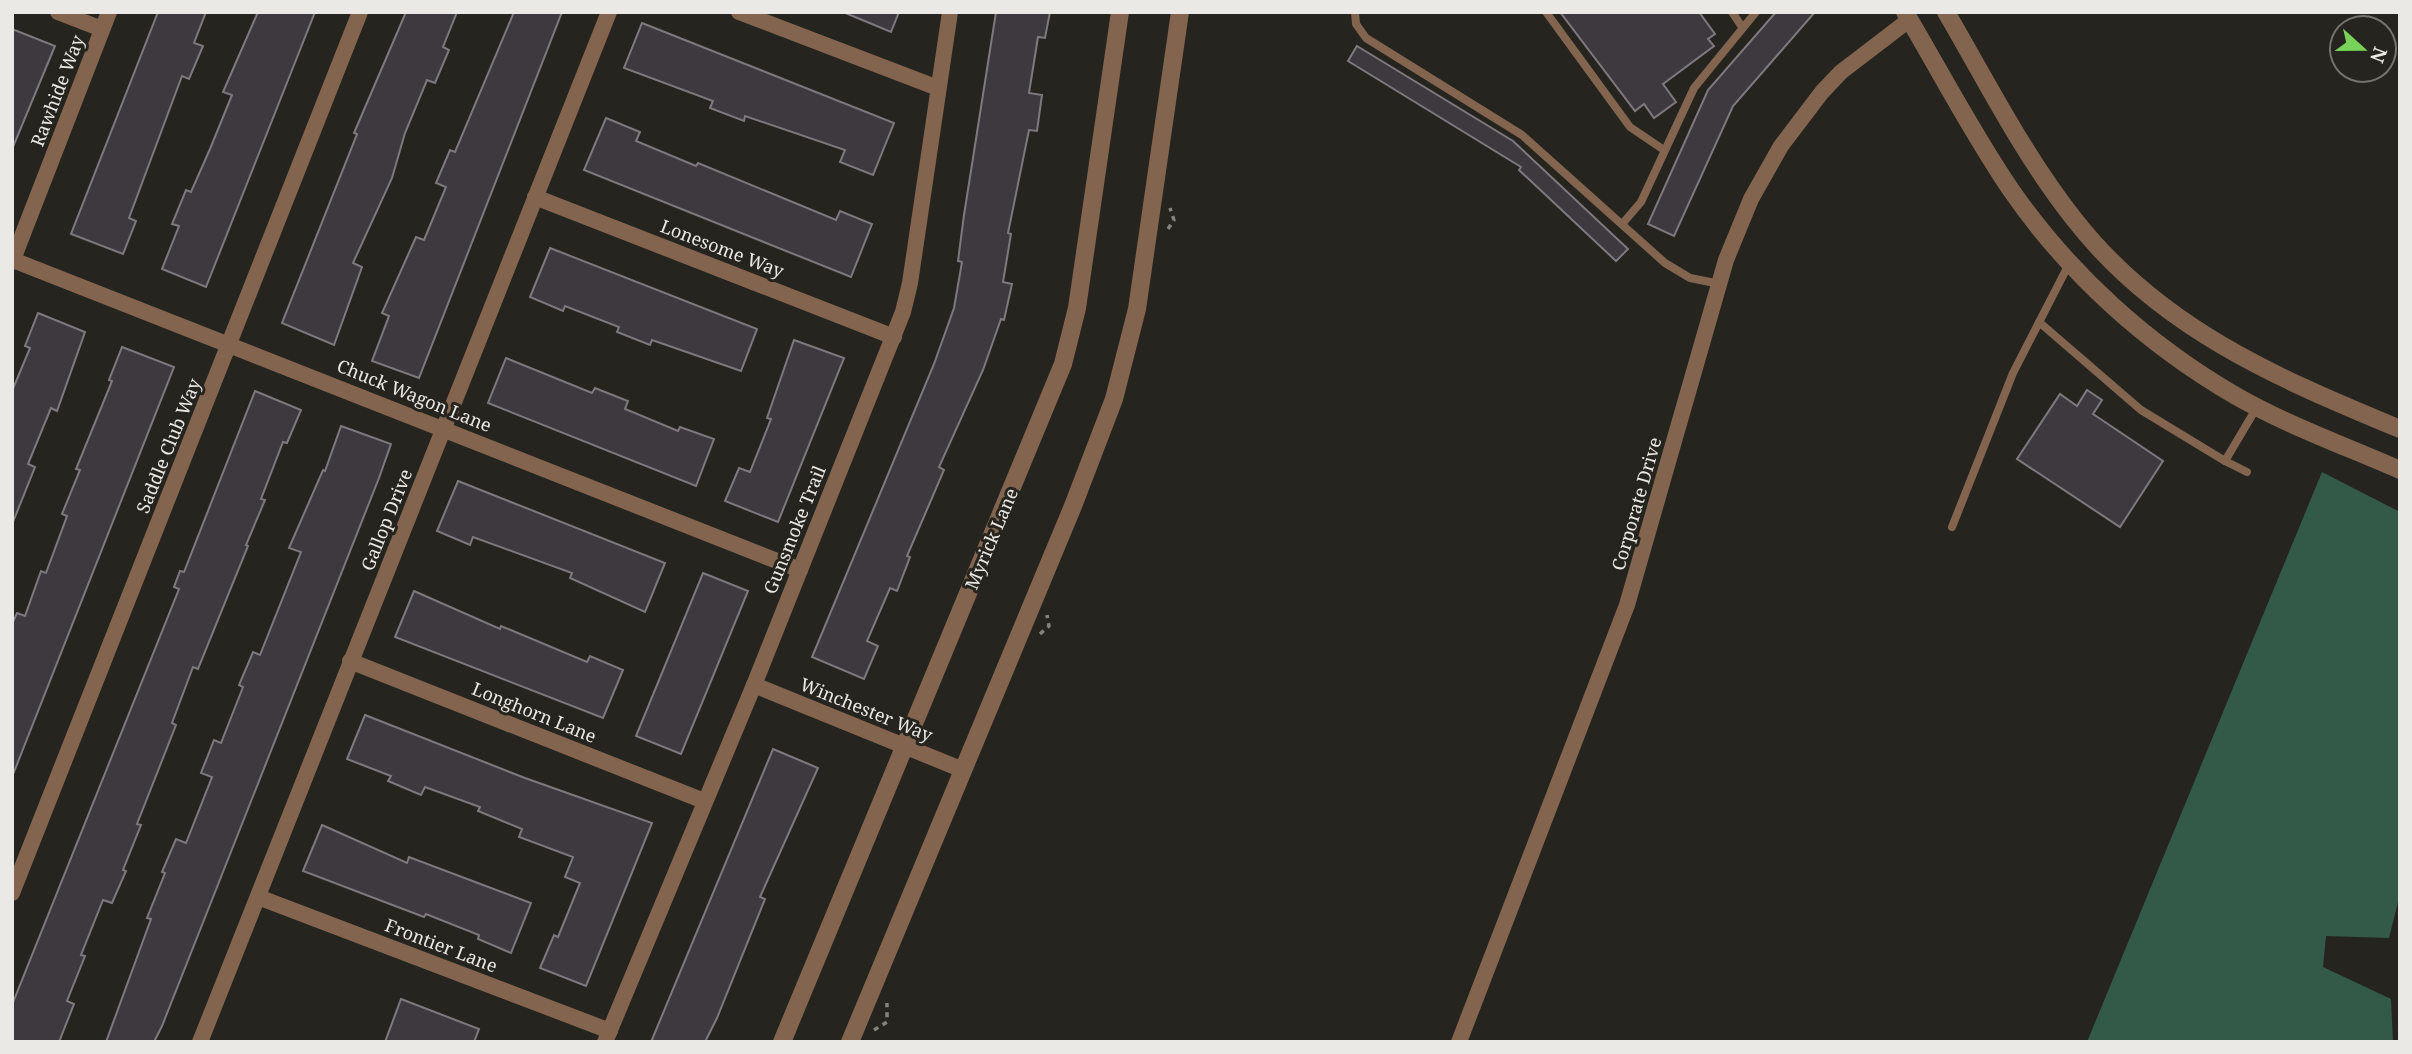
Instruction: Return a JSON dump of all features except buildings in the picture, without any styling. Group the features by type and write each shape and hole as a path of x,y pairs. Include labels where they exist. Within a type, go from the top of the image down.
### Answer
{"street":[{"path":"58,12 102,29"},
{"name":"Rawhide Way","path":"13,261 109,12"},
{"name":"Saddle Club Way","path":"12,893 360,12"},
{"name":"Gallop Drive","path":"201,1042 609,12"},
{"path":"739,12 938,88"},
{"name":"Gunsmoke Trail","path":"607,1036 754,685 894,337 910,283 950,12"},
{"name":"Myrick Lane","path":"782,1042 1037,431 1067,350 1077,308 1121,12"},
{"path":"850,1042 1114,399 1137,309 1180,12"},
{"path":"1946,12 2038,170 2075,221 2123,271 2172,312 2219,346 2264,371 2400,429"},
{"path":"1907,16 1998,171 2033,220 2070,262 2137,327 2197,372 2257,407 2400,470"},
{"name":"Corporate Drive","path":"1459,1042 1638,574 1720,284 1751,199 1781,146 1841,72 1907,16"},
{"name":"Lonesome Way","path":"535,197 894,337"},
{"name":"Chuck Wagon Lane","path":"13,261 800,570"},
{"name":"Longhorn Lane","path":"350,661 704,801"},
{"name":"Winchester Way","path":"754,685 963,770"},
{"name":"Frontier Lane","path":"258,897 607,1036"}],"lane":[{"path":"1355,12 1356,24 1366,38 1522,135 1665,263 1690,278 1720,284"},
{"path":"1546,12 1630,127 1664,149"},
{"path":"1732,12 1742,27"},
{"path":"1623,223 1642,202 1694,88 1756,12"},
{"path":"1952,527 2013,373 2070,262"},
{"path":"2039,322 2141,410 2248,472"},
{"path":"2225,461 2257,407"}],"green space":[{"path":"2322,472 2400,512 2400,894 2389,938 2326,936 2323,967 2391,999 2393,1042 2087,1042"}]}
